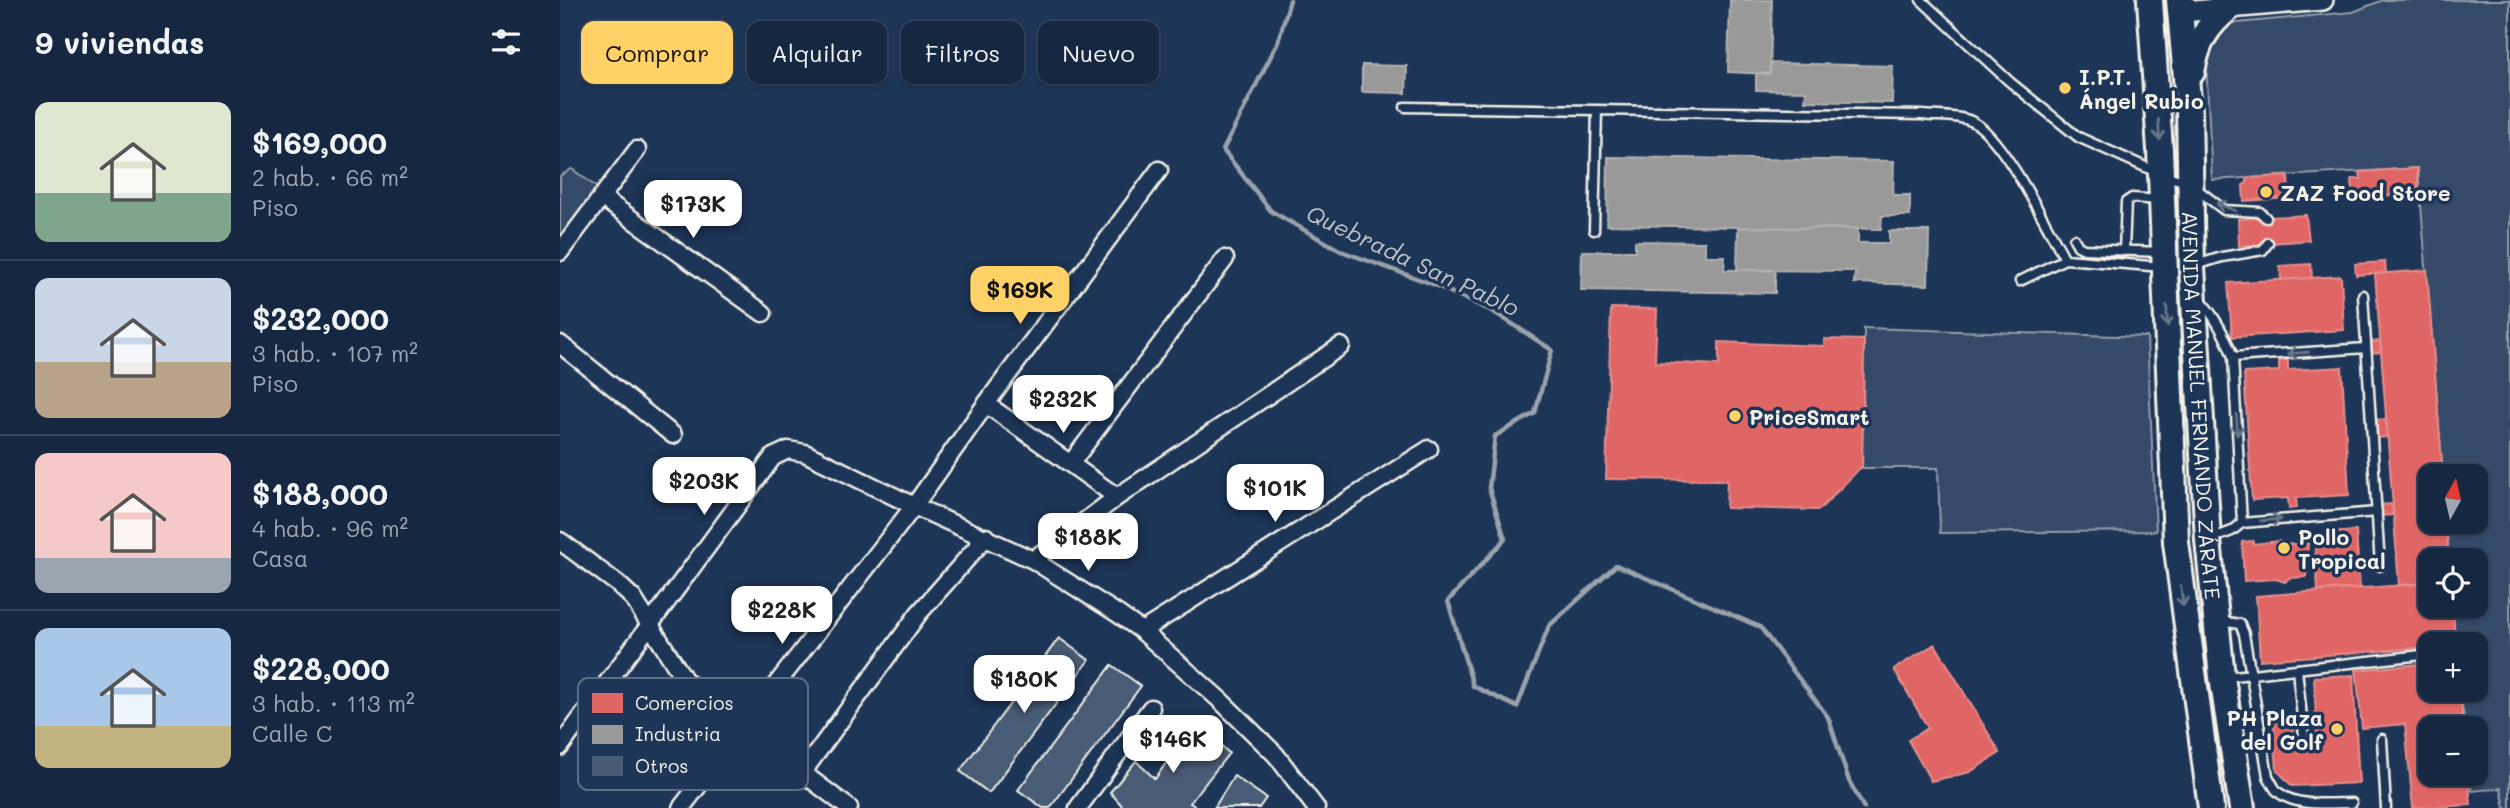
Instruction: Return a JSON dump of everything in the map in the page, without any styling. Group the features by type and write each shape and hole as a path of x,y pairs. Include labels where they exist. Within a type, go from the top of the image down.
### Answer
{"main road":[{"name":"AVENIDA MANUEL FERNANDO ZÁRATE","path":"2150,0 2161,174 2176,542 2188,649 2200,669 2205,686 2232,804"},
{"name":"AVENIDA MANUEL FERNANDO ZÁRATE","path":"2179,0 2189,111 2193,292 2208,540 2232,804"},
{"path":"2155,52 2164,26 2179,0"},
{"path":"2189,111 2198,44 2213,21 2229,8"},
{"path":"2176,542 2208,540"}],"street":[{"path":"2179,0 2194,11 2261,3 2323,0"},
{"path":"560,252 637,150"},
{"path":"779,678 914,506 1159,170"},
{"path":"601,197 763,313"},
{"path":"1071,463 1225,259"},
{"path":"560,344 673,435"},
{"path":"1034,560 1117,497 1342,346"},
{"path":"986,404 1117,497"},
{"path":"1142,631 1429,449"},
{"path":"610,678 773,457 788,450 805,453 1034,560 1142,631 1220,700 1276,755 1316,808"},
{"path":"808,765 919,613 986,537"},
{"path":"560,541 618,583 634,598 683,678"},
{"path":"1078,808 1151,708"},
{"path":"560,747 578,722"},
{"path":"808,780 828,802 849,808"},
{"path":"681,808 694,790"}],"lane":[{"path":"1921,0 2010,82 2078,137 2161,174 2189,183 2224,210 2260,212 2266,218"},
{"path":"1405,107 1922,116 1969,120 1984,128 2000,145 2065,259"},
{"path":"1594,230 1597,110"},
{"path":"2124,251 2128,200 2161,201"},
{"path":"2074,239 2084,250 2124,251 2192,267 2222,257 2263,250 2267,243"},
{"path":"2020,281 2065,259 2164,260"},
{"path":"2193,292 2213,314 2234,357 2242,523"},
{"path":"2363,295 2380,566"},
{"path":"2234,357 2366,348"},
{"path":"2208,540 2232,531 2242,523 2377,512"},
{"path":"2215,622 2230,621 2240,624 2244,634 2268,776 2276,790 2288,799 2303,802 2327,806 2352,803"},
{"path":"2222,677 2418,655"},
{"path":"2297,669 2304,737"},
{"path":"2382,740 2386,808"}],"shaded area":[{"path":"2383,0 2510,0 2510,808 2505,808 2501,788 2472,791 2471,786 2488,786 2488,716 2463,716 2462,702 2488,702 2488,632 2454,632 2454,618 2488,618 2488,548 2448,548 2447,534 2488,534 2488,464 2442,464 2418,168 2212,180 2206,62 2226,24 2353,12"},
{"path":"572,169 599,189 560,242 560,176"},
{"path":"1864,328 2147,337 2156,531 1940,533 1938,468 1862,468"}],"building: Comercios":[{"path":"2417,168 2419,194 2353,198 2352,179 2361,179 2360,172"},
{"name":"ZAZ Food Store","path":"2288,176 2289,198 2244,201 2243,185 2247,183 2247,178"},
{"path":"2306,215 2309,240 2239,246 2238,219"},
{"path":"2385,262 2386,273 2356,275 2355,264"},
{"path":"2311,264 2312,278 2281,280 2280,266"},
{"path":"2427,270 2442,464 2418,464 2418,534 2447,534 2448,548 2418,548 2418,584 2399,585 2375,274"},
{"path":"2341,276 2344,330 2232,337 2228,283"},
{"name":"PriceSmart","path":"1611,308 1657,309 1655,362 1719,365 1719,342 1824,346 1824,339 1864,340 1862,466 1819,510 1726,508 1727,480 1606,479"},
{"path":"2380,341 2381,352 2370,353 2369,342"},
{"path":"2288,360 2288,370 2342,367 2349,495 2296,498 2297,508 2289,509 2288,498 2252,500 2244,373 2279,371 2279,361"},
{"path":"2386,419 2387,437 2375,438 2374,420"},
{"path":"2392,504 2393,515 2381,516 2380,505"},
{"path":"2356,531 2360,588 2318,591 2314,534"},
{"path":"2253,541 2253,544 2279,541 2280,545 2308,543 2306,577 2289,578 2285,582 2276,579 2244,581 2242,542"},
{"path":"2418,584 2418,618 2454,618 2454,632 2418,632 2418,648 2260,660 2256,596"},
{"path":"1935,644 2000,753 1970,772 1931,781 1908,740 1928,728 1894,669"},
{"path":"2418,664 2418,702 2461,702 2462,716 2418,716 2418,786 2469,786 2471,805 2413,808 2405,724 2362,728 2356,670"},
{"name":"PH Plaza del Golf","path":"2353,675 2359,783 2292,786 2277,770 2273,719 2293,717 2294,742 2317,740 2314,677"}],"building: Industria":[{"path":"1730,0 1772,0 1770,74 1728,72"},
{"path":"1770,63 1893,66 1892,103 1805,101 1806,91 1756,90 1756,73 1770,74"},
{"path":"1362,65 1407,66 1406,93 1362,92"},
{"path":"1608,157 1894,161 1893,195 1910,195 1910,216 1882,216 1881,229 1607,225"},
{"path":"1738,227 1858,229 1858,243 1889,243 1889,231 1929,231 1928,285 1854,283 1855,271 1737,270"},
{"path":"1635,241 1705,242 1705,256 1725,256 1724,270 1775,270 1775,293 1581,290 1582,251 1635,251"}],"building: Otros":[{"path":"1059,638 1089,660 989,793 960,771"},
{"path":"1112,665 1141,686 1050,808 1043,808 1018,790"},
{"path":"1195,721 1229,753 1190,803 1198,808 1124,808 1110,792 1136,761 1155,779"},
{"path":"1234,776 1266,798 1259,808 1214,808"}],"waterway":[{"name":"Quebrada San Pablo","path":"1290,0 1278,42 1223,150 1271,211 1341,251 1435,285 1494,312 1552,350 1535,413 1495,436 1489,488 1505,539 1448,601 1473,686 1517,707 1549,626 1616,565 1760,627 1828,717 1849,781 1864,808"}],"place":[{"name":"I.P.T. Ángel Rubio","path":"2065,88"},
{"name":"ZAZ Food Store","path":"2266,192"},
{"name":"PriceSmart","path":"1735,416"},
{"name":"Pollo Tropical","path":"2284,548"},
{"name":"PH Plaza del Golf","path":"2337,729"}]}
